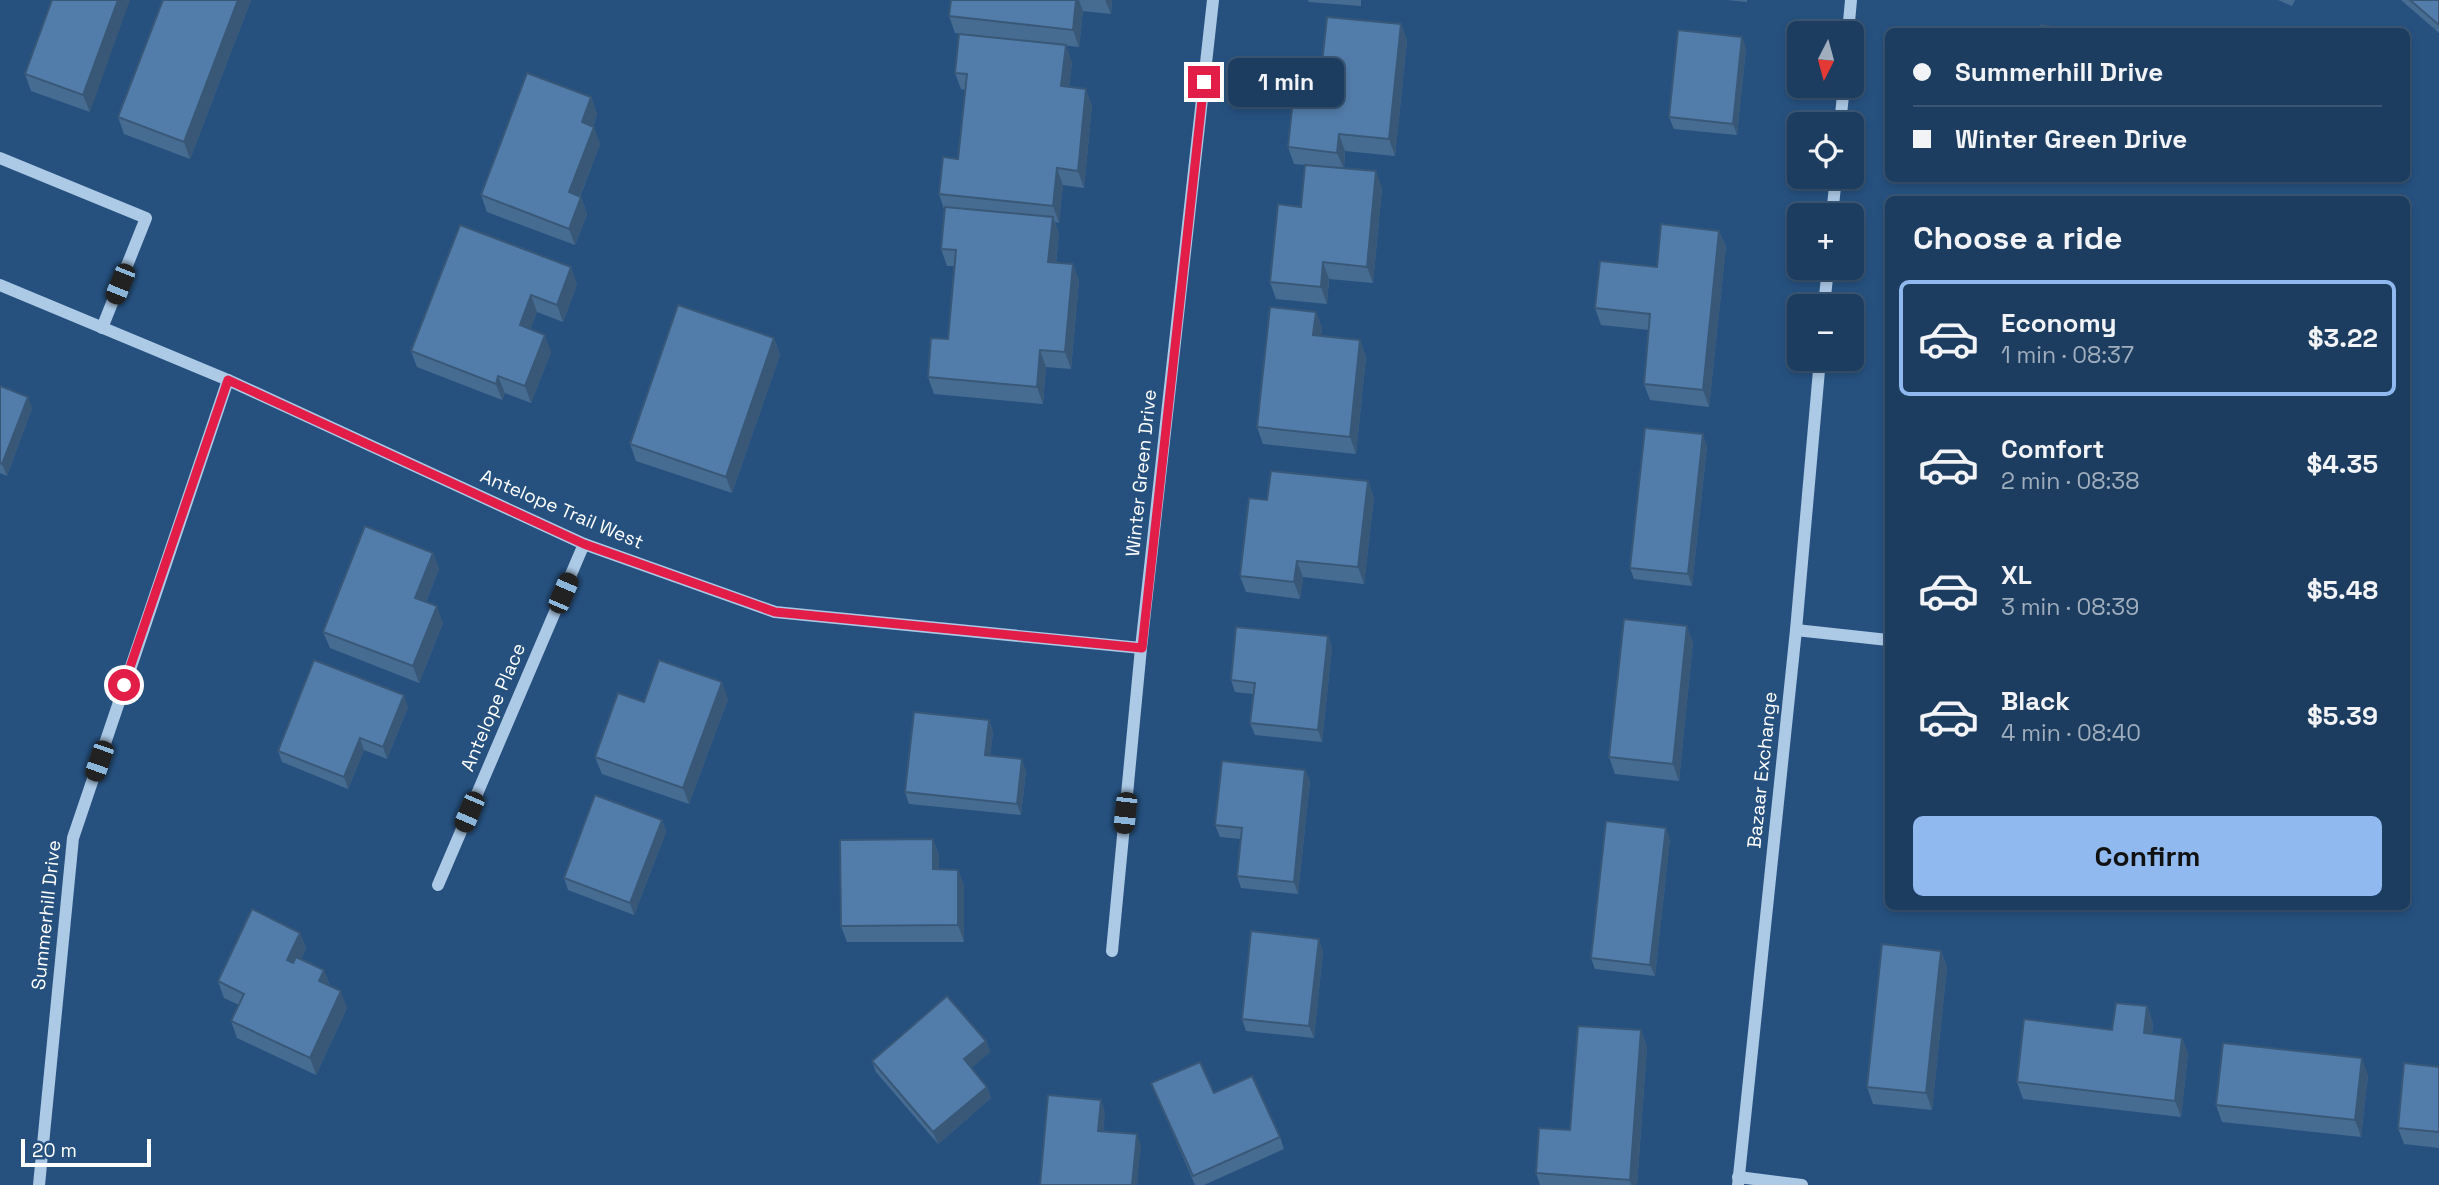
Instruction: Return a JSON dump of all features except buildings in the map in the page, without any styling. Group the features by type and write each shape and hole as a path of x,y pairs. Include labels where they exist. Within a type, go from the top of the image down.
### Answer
{"street":[{"name":"Winter Green Drive","path":"1112,950 1213,0"},
{"path":"1849,21 1851,0"},
{"path":"0,158 146,218 102,328"},
{"name":"Antelope Trail West","path":"0,285 228,380 584,544 775,612 1142,648"},
{"name":"Bazaar Exchange","path":"1738,1181 1796,630 1819,371"},
{"name":"Summerhill Drive","path":"39,1185 73,838 228,380"},
{"name":"Antelope Place","path":"438,885 584,544"},
{"path":"1796,630 1885,640"},
{"path":"1738,1181 1801,1185"}],"route":[{"path":"124,685 228,380 584,544 775,612 1142,648 1204,82"}]}
